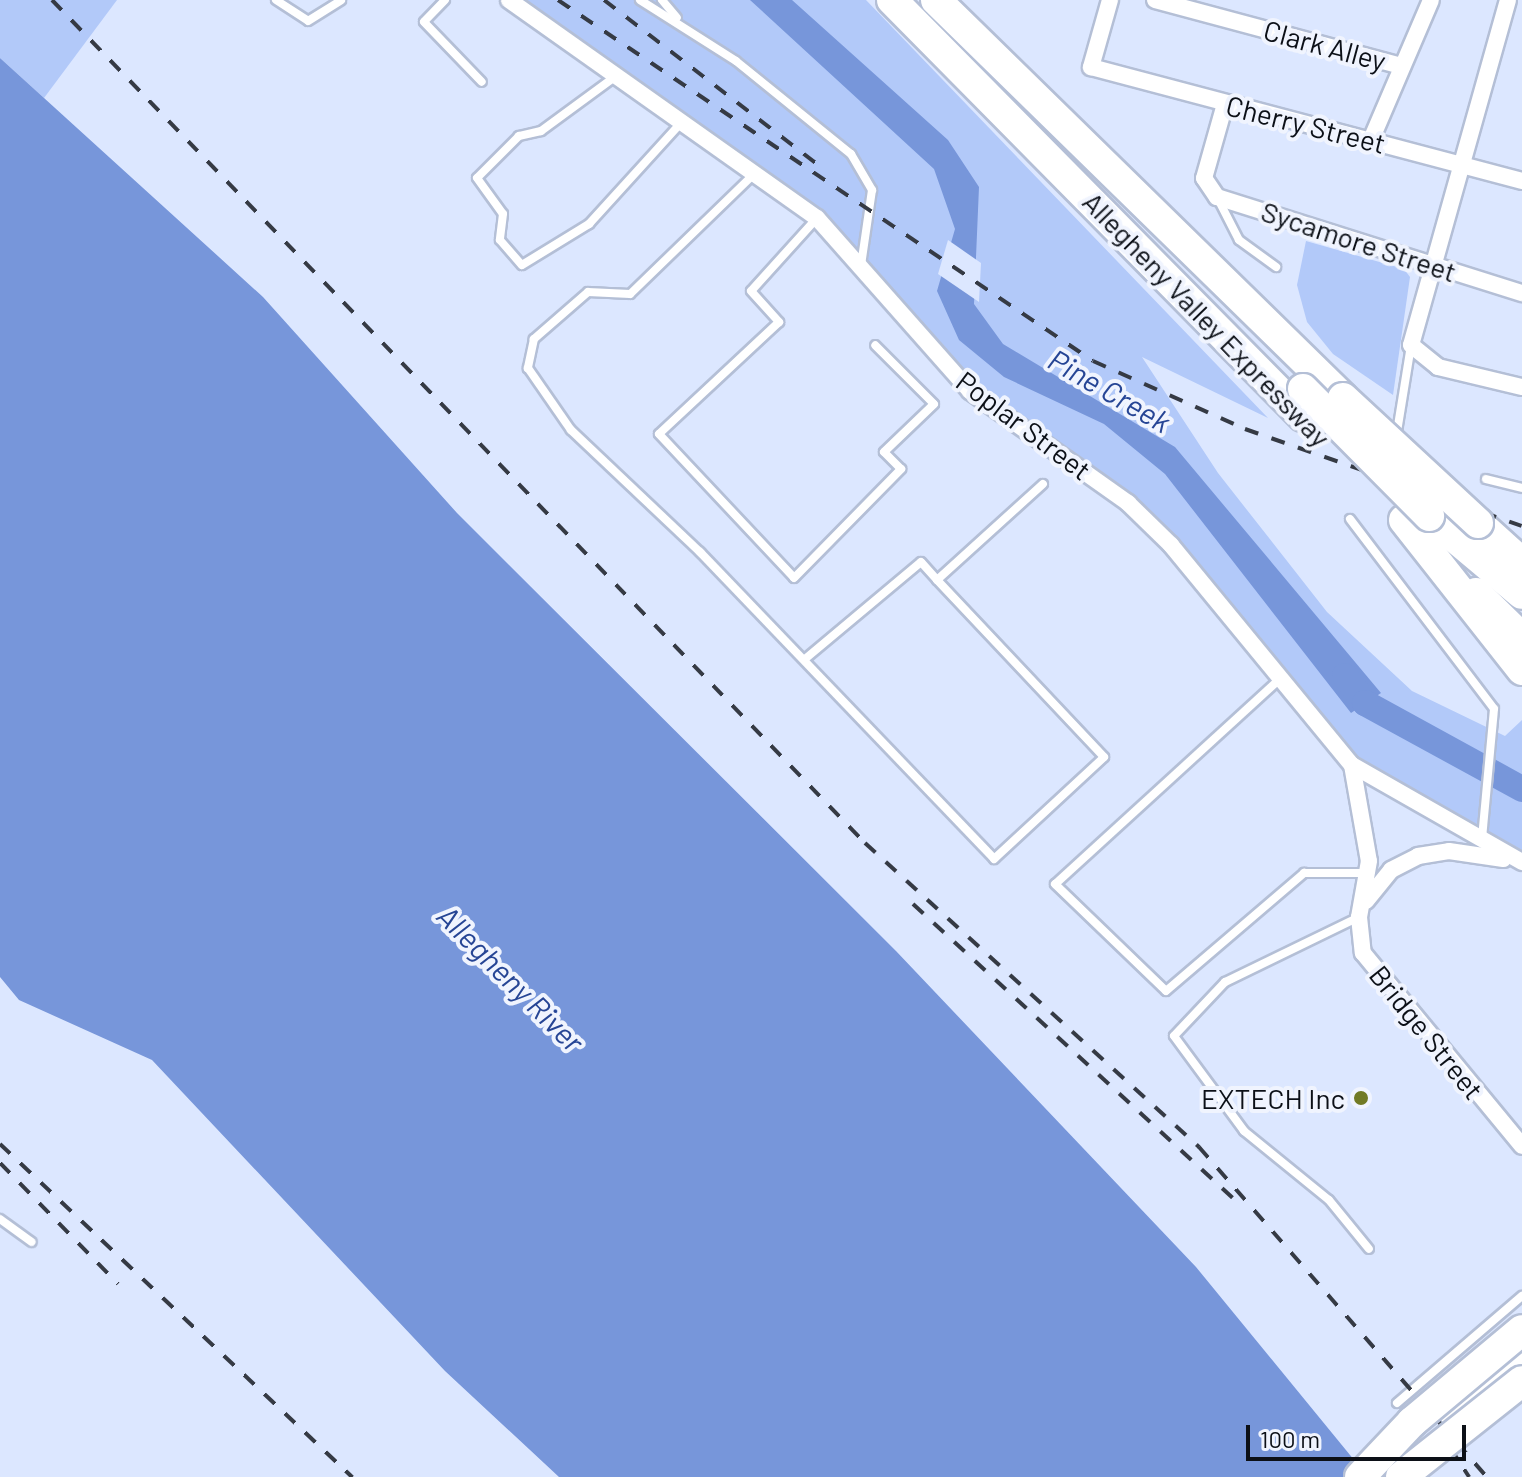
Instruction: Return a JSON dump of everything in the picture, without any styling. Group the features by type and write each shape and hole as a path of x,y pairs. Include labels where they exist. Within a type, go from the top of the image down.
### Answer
{"highway":[{"name":"Allegheny Valley Expressway","path":"892,0 1270,383 1416,518 1522,594"},
{"name":"Allegheny Valley Expressway","path":"929,0 1303,389 1494,610 1522,638"},
{"path":"936,0 1343,398 1478,523 1518,551"},
{"path":"1416,518 1522,670"},
{"path":"1494,610 1522,628"},
{"path":"1361,1477 1412,1422 1522,1330"},
{"path":"1386,1477 1454,1412 1522,1355"},
{"path":"1401,1477 1522,1381"},
{"path":"1361,1477 1454,1412"}],"street":[{"name":"Poplar Street","path":"509,0 817,218 970,391 1128,503 1171,545 1282,676 1352,765 1482,843 1520,862"},
{"name":"Cherry Street","path":"1110,0 1091,67 1225,104 1462,162 1522,181"},
{"name":"Clark Alley","path":"1155,0 1402,66"},
{"path":"1371,140 1431,0"},
{"path":"1508,0 1462,162 1429,263 1411,345 1438,367 1522,387"},
{"path":"1217,197 1204,178 1225,104"},
{"name":"Sycamore Street","path":"1217,197 1522,293"},
{"name":"Bridge Street","path":"1352,765 1367,873 1359,917 1363,953 1385,987 1522,1146"},
{"path":"1359,917 1373,885 1418,856 1449,851 1520,862"}],"lane":[{"path":"276,0 308,21 341,0"},
{"path":"445,0 424,22 482,82"},
{"path":"640,0 680,22 851,154 872,190 861,266"},
{"path":"662,0 680,22"},
{"path":"616,76 541,131 519,136 477,178 503,214 500,240 522,265 589,224 681,123"},
{"path":"753,175 630,294 588,292 534,339 528,368 571,430 805,659 994,859 1104,757 921,562 805,659"},
{"path":"1217,197 1239,240 1276,267"},
{"path":"817,218 751,291 779,322 659,434 794,578 901,469 884,452 934,404 875,345"},
{"path":"1391,465 1411,345"},
{"path":"1486,479 1522,488"},
{"path":"937,580 1043,484"},
{"path":"1350,519 1494,709 1494,745 1480,808 1482,843"},
{"path":"1282,676 1055,884 1166,991 1304,873 1367,873"},
{"path":"1359,917 1225,982 1174,1036 1244,1131 1329,1200 1369,1249"},
{"path":"0,1219 32,1242"},
{"path":"1397,1403 1522,1296"}],"shaded area":[{"path":"0,0 117,0 44,98 0,58"},
{"path":"509,0 866,0 1268,418 1142,357 1218,473 1327,612 1412,691 1505,736 1522,720 1522,862 1352,765 1171,545 970,391 817,218"},
{"path":"1306,241 1404,269 1410,277 1393,395 1333,354 1307,322 1297,285"}],"water":[{"path":"750,0 792,0 948,140 979,187 974,304 1003,344 1175,447 1381,693 1351,713 1165,474 1104,424 1004,377 959,340 937,291 955,229 934,169"},
{"name":"Allegheny River","path":"0,58 263,297 457,513 896,951 1196,1267 1368,1477 559,1477 445,1371 152,1060 19,1000 0,977"}],"pier":[{"path":"948,240 981,263 979,302 938,274"}],"waterway":[{"name":"Pine Creek","path":"1345,676 1365,703 1522,789"}],"railway":[{"path":"52,0 865,843 1199,1147 1487,1477"},
{"path":"558,0 1093,361 1245,429 1522,526"},
{"path":"604,0 816,163"},
{"path":"913,904 1242,1207"},
{"path":"0,1144 352,1477"},
{"path":"0,1163 118,1284"},
{"path":"1449,1446 1469,1477"}],"place":[{"name":"EXTECH Inc","path":"1361,1098"}]}
